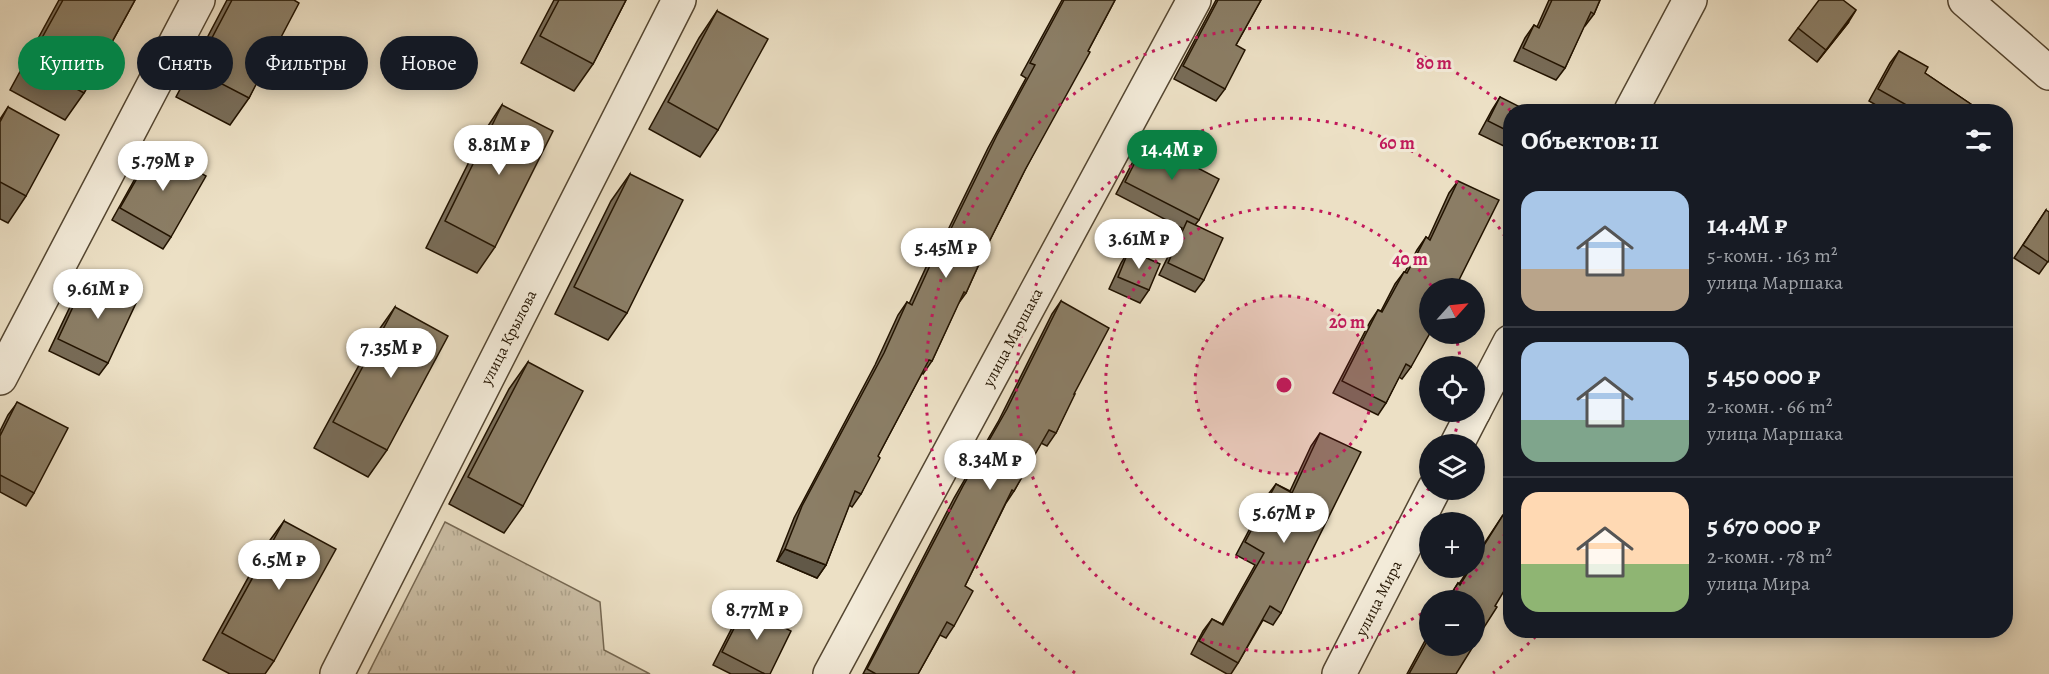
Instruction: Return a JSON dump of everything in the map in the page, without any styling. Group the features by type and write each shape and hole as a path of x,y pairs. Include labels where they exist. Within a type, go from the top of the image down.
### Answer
{"street":[{"path":"0,378 198,0"},
{"name":"улица Крылова","path":"337,674 679,0"},
{"name":"улица Маршака","path":"830,674 1194,0"},
{"path":"1635,104 1689,0"},
{"path":"1965,0 2049,73"},
{"path":"1485,390 1503,355"},
{"name":"улица Мира","path":"1339,674 1428,500"}],"green space":[{"path":"445,522 600,602 604,650 650,674 368,674"}],"building":[{"path":"63,0 135,0 115,36 43,36"},
{"path":"232,0 294,0 299,3 282,36 245,36 245,90 253,90 249,98 233,90 233,36 213,36"},
{"path":"559,0 626,0 593,64 540,36"},
{"path":"1064,0 1115,0 1088,51 1090,52 1025,170 932,361 929,360 878,456 880,458 861,494 855,491 826,565 785,549 802,506 884,353 907,302 912,305 943,237 946,239 997,135 1035,65 1030,63"},
{"path":"1218,0 1261,0 1236,45 1245,50 1225,89 1183,66"},
{"path":"1552,0 1600,0 1594,14 1591,12 1565,68 1523,48 1534,25 1539,28"},
{"path":"1819,0 1843,0 1856,10 1826,50 1798,28"},
{"path":"717,11 768,39 718,130 668,102"},
{"path":"1899,51 1928,67 1925,73 1971,104 1905,104 1878,89"},
{"path":"1500,97 1514,104 1503,104 1503,128 1488,121"},
{"path":"502,105 553,131 495,247 445,221"},
{"path":"8,107 59,135 26,196 0,182 0,122"},
{"path":"1146,141 1219,179 1199,220 1125,182"},
{"path":"155,147 206,176 171,237 120,208"},
{"path":"630,174 683,200 627,313 574,287"},
{"path":"1458,181 1499,200 1460,278 1419,278 1419,344 1424,344 1411,367 1406,364 1386,403 1342,381 1378,310 1382,312 1404,272 1407,273 1426,237 1430,240"},
{"path":"2046,210 2049,212 2048,262 2023,245"},
{"path":"1187,221 1223,238 1204,280 1168,263"},
{"path":"1129,250 1160,264 1149,290 1118,277"},
{"path":"87,277 137,301 108,363 58,339"},
{"path":"1061,301 1109,328 1056,433 1049,430 1014,491 1012,490 965,586 973,591 954,626 947,622 918,674 876,674 867,669 963,486 1007,409"},
{"path":"395,307 448,336 387,450 333,422"},
{"path":"528,362 583,391 523,506 468,477"},
{"path":"17,402 68,428 34,493 0,475 0,436"},
{"path":"1320,433 1361,452 1281,613 1270,606 1238,663 1199,641 1212,619 1223,625 1264,553 1245,542 1276,484 1292,493"},
{"path":"1503,515 1503,593 1485,626 1485,590 1454,590 1458,583 1460,585 1464,578 1485,578 1485,544"},
{"path":"284,521 336,549 274,661 222,633"},
{"path":"745,607 791,631 770,674 765,674 722,652"},
{"path":"1419,656 1467,656 1456,674 1409,674"}]}
